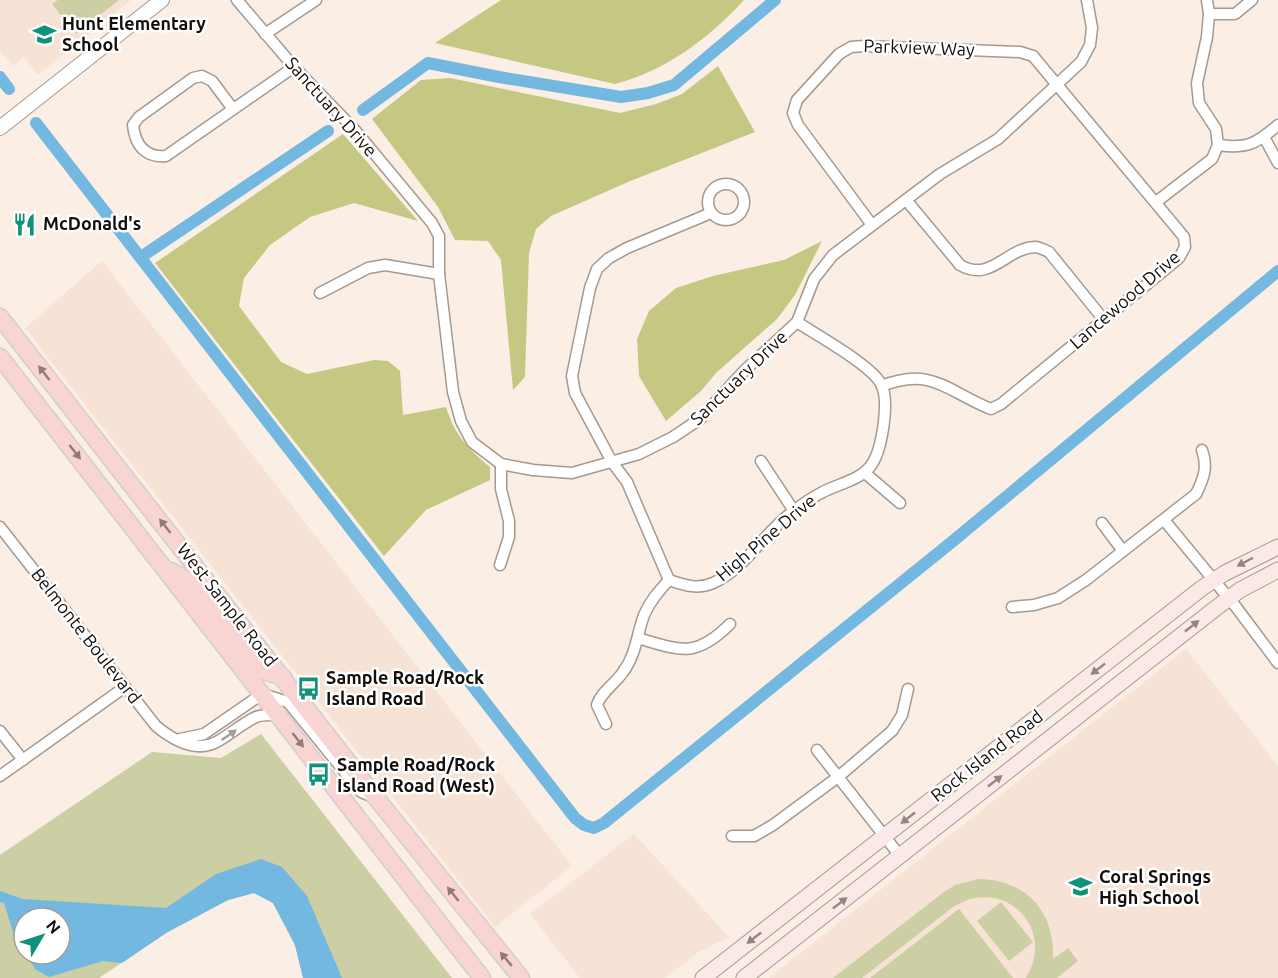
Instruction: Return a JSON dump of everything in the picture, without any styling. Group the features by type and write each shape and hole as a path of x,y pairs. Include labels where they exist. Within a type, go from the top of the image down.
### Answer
{"main road":[{"name":"West Sample Road","path":"0,316 377,799 521,978"},
{"name":"West Sample Road","path":"0,357 482,978"},
{"path":"15,375 31,379 60,416 83,422"},
{"name":"Rock Island Road","path":"704,978 1214,580 1278,546"},
{"path":"165,568 193,583 260,670 283,676"},
{"name":"Rock Island Road","path":"744,978 1229,598 1278,570"},
{"path":"954,782 969,802"}],"street":[{"path":"0,128 162,0"},
{"name":"Sanctuary Drive","path":"237,0 294,67 354,129 432,223 439,236 439,274 453,392 461,421 472,442 501,464 533,470 572,473 639,454 673,437 700,419 745,370 797,322 814,279 833,255 940,174 998,139 1081,62 1090,45 1092,28 1087,0"},
{"path":"265,34 316,0"},
{"path":"1156,202 1212,159 1218,145 1216,129 1199,103 1197,83 1207,38 1209,14 1207,0"},
{"path":"1209,14 1235,14 1252,0"},
{"name":"Parkview Way","path":"872,225 798,125 793,113 797,100 839,54 851,47 864,46 1020,51 1032,56 1057,84"},
{"path":"233,109 212,81 202,76 193,78 139,117 133,125 135,137 146,152 154,157 166,156 294,67"},
{"name":"Lancewood Drive","path":"882,386 901,378 919,378 937,383 991,409 1001,404 1179,258 1185,247 1184,237 1057,84"},
{"path":"1218,145 1250,145 1264,138 1278,125"},
{"path":"1264,138 1278,163"},
{"path":"907,201 960,265 971,271 983,270 1036,247 1048,252 1104,320"},
{"path":"606,724 597,705 600,697 631,660 644,615 654,597 669,580 627,482 612,462 575,393 572,376 590,288 597,269 609,258 627,248 711,213"},
{"path":"320,293 368,268 385,265 439,274"},
{"path":"797,322 870,371 882,386 885,415 882,440 873,463 865,473 900,503"},
{"path":"1012,607 1034,605 1058,598 1086,580 1196,494 1204,478 1206,462 1202,450"},
{"path":"761,461 794,511"},
{"path":"500,565 509,537 509,520 501,489 501,464"},
{"name":"High Pine Drive","path":"669,580 692,587 711,584 721,579 794,511 821,493 865,473"},
{"path":"1164,520 1229,598 1278,663"},
{"path":"1102,523 1123,551"},
{"name":"Belmonte Boulevard","path":"0,527 156,726 195,747 204,747 220,741 258,716 279,715"},
{"path":"638,638 674,649 696,648 714,640 730,624"},
{"path":"0,776 125,687"},
{"path":"732,836 754,836 773,825 838,777 892,731 902,715 908,689"},
{"path":"177,739 204,734 262,694 288,702 360,792 377,799"},
{"path":"0,731 23,760"},
{"path":"817,750 900,856"}],"shaded area":[{"name":"Hunt Elementary School","path":"0,0 131,0 38,75 24,57 13,66 0,51"},
{"path":"102,261 572,866 495,927 25,328"},
{"name":"Coral Springs High School","path":"1186,649 1278,766 1278,978 769,978"},
{"path":"634,834 729,937 700,951 665,978 580,978 530,914"}],"green space":[{"path":"58,0 119,0 76,34 52,4"},
{"path":"501,0 744,0 716,28 686,51 652,70 615,84 435,43"},
{"path":"718,66 755,132 628,182 551,216 536,229 529,253 525,377 513,390 501,260 488,241 455,240 438,207 372,119 421,80 450,78 620,113 656,104 682,94"},
{"path":"343,134 418,221 354,203 310,217 270,245 244,278 239,306 281,362 307,374 374,360 388,361 400,371 403,415 446,407 453,425 463,440 490,467 490,480 426,510 384,556 155,263"},
{"path":"822,241 795,295 777,319 666,421 639,376 637,339 649,311 676,288 713,276 784,260"},
{"path":"261,734 452,978 303,978 295,945 273,903 254,893 228,900 166,933 99,978 0,978 0,855 152,752 221,758"},
{"path":"979,879 1011,885 1024,892 1043,913 1049,927 1053,959 1068,948 1078,961 1057,978 1026,978 1034,959 1035,941 1030,925 1020,911 1006,902 990,897 972,899 953,907 862,978 833,978 944,892 955,885"},
{"path":"1001,902 1033,942 1009,961 977,921"},
{"path":"959,909 1013,978 870,978"}],"water":[{"path":"261,859 282,867 307,896 342,978 303,978 295,945 273,903 254,893 228,900 166,933 122,963 103,961 49,977 33,966 72,966 72,906 12,906 12,929 4,903 0,902 0,891 23,899 166,908 216,874"}],"waterway":[{"path":"363,110 428,63 621,97 648,93 674,85 775,0"},
{"path":"0,77 9,89"},
{"path":"36,123 575,818 584,825 594,828 604,823 953,541 1278,271"},
{"path":"141,257 328,131"}],"place":[{"name":"Hunt Elementary School","path":"44,34"},
{"name":"McDonald's","path":"25,224"},
{"name":"Sample Road/Rock Island Road","path":"308,688"},
{"name":"Sample Road/Rock Island Road (West)","path":"319,775"},
{"name":"Coral Springs High School","path":"1081,887"}]}
